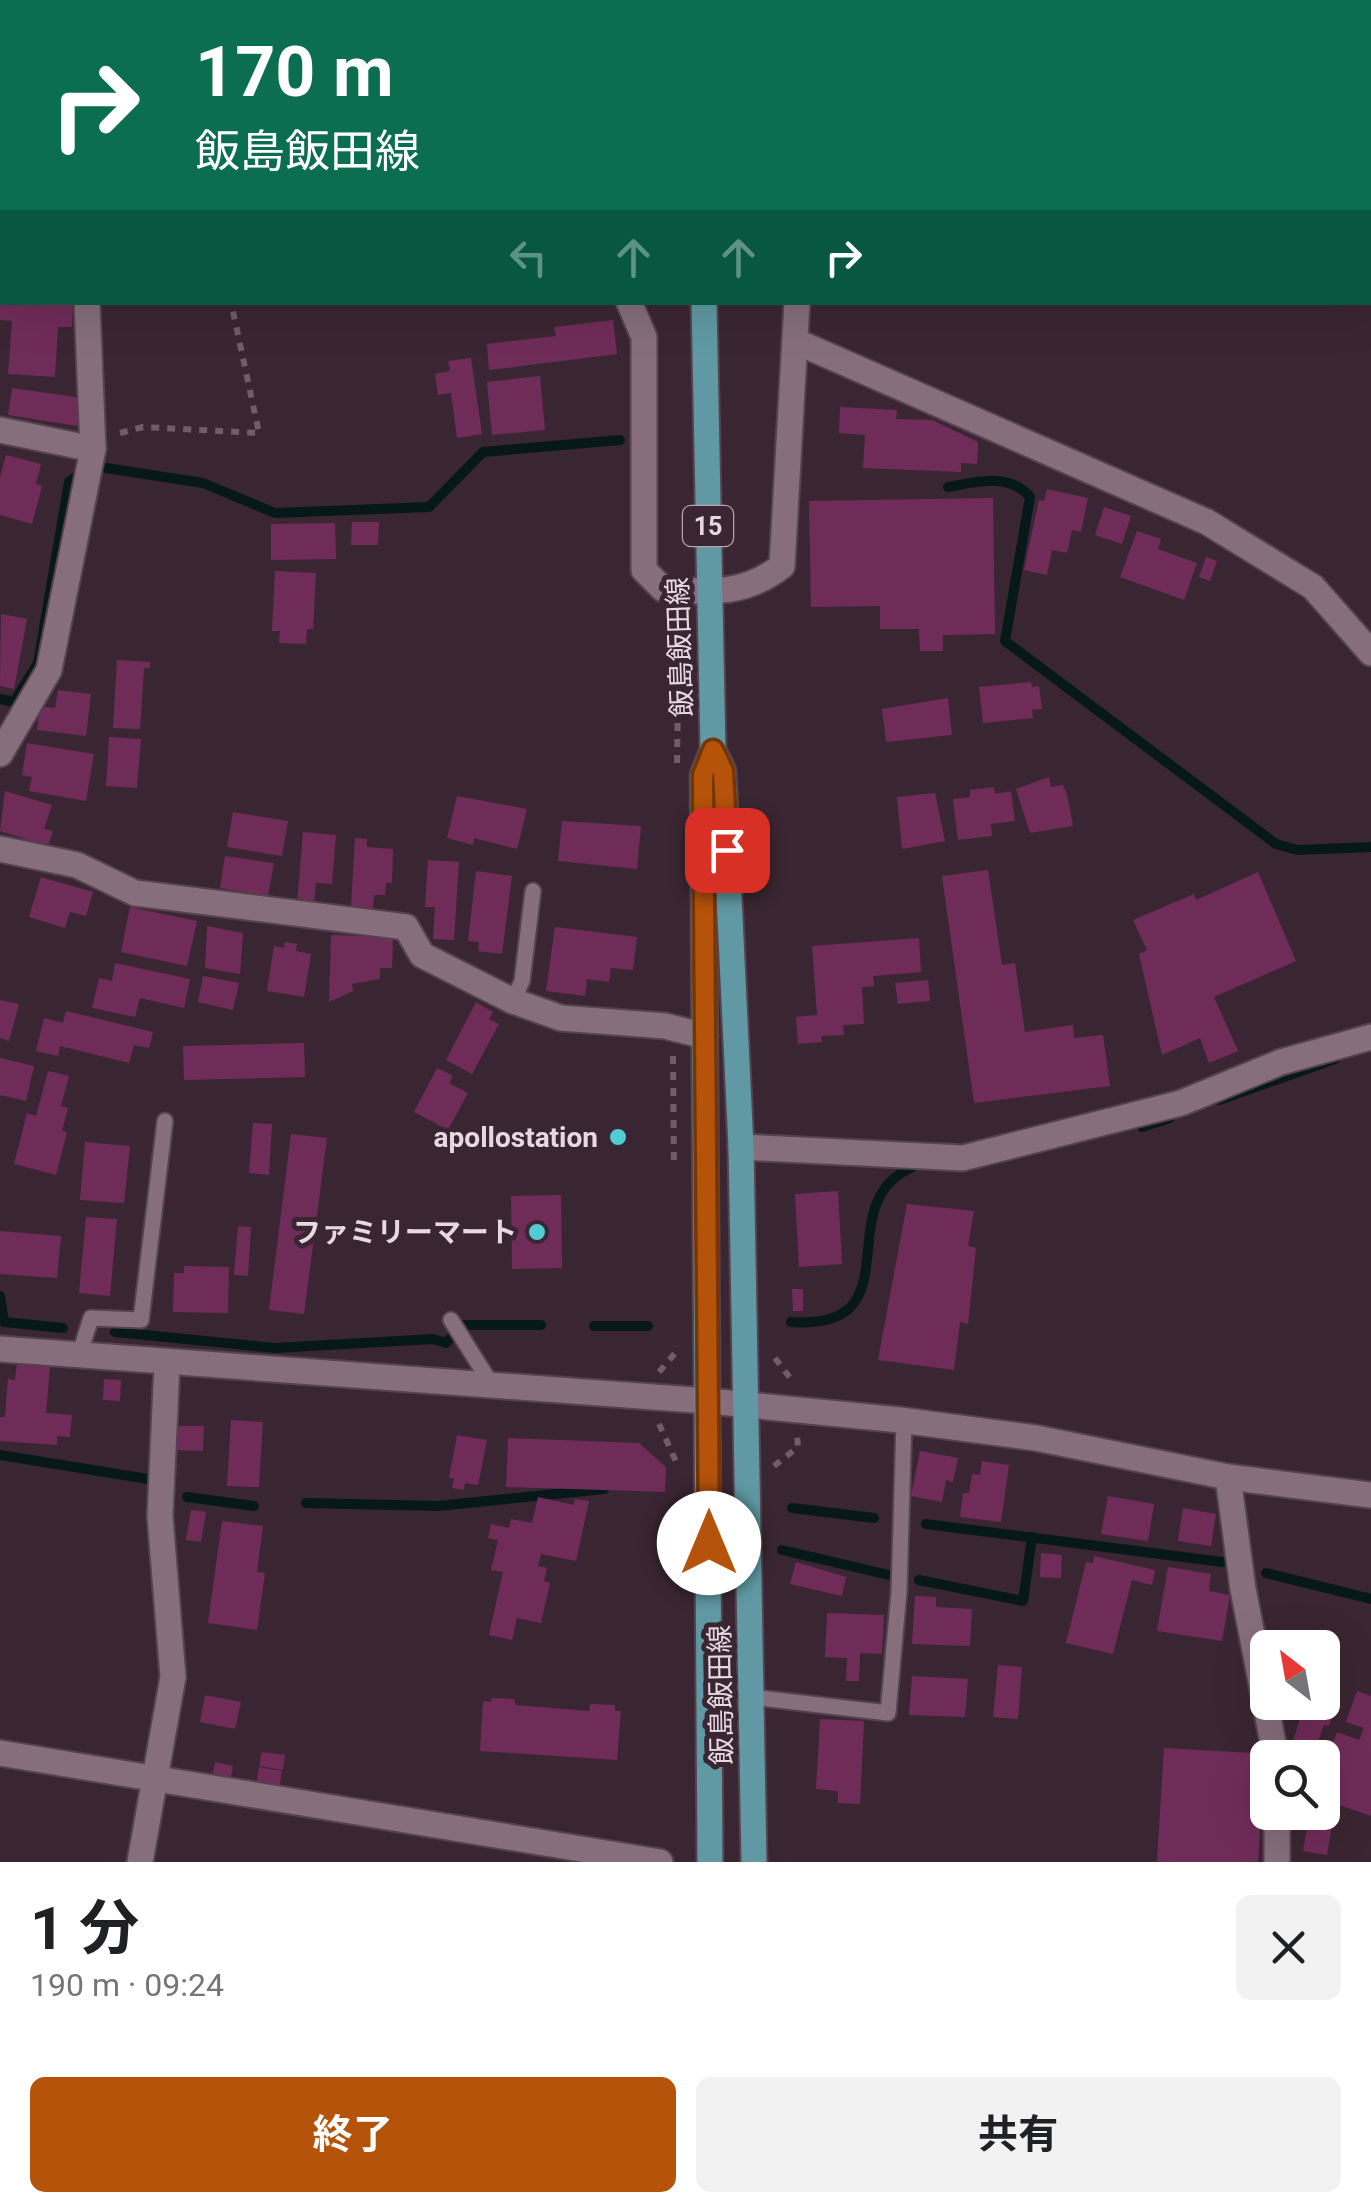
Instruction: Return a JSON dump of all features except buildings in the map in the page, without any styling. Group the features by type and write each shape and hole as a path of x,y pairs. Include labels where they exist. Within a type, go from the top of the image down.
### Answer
{"main road":[{"name":"飯島飯田線","path":"704,305 713,750 703,775 710,1862"},
{"name":"飯島飯田線","path":"713,750 723,771 741,1147 754,1862"}],"street":[{"path":"0,754 49,670 93,450 86,305"},
{"path":"629,305 644,337 644,570 663,589 709,592 758,585 782,566 798,305"},
{"path":"795,341 1207,522 1312,587 1371,653"},
{"path":"0,430 93,450"},
{"path":"0,849 77,865 135,893 406,927 422,954 513,1001 560,1018 665,1026 705,1036"},
{"path":"741,1147 963,1158 1181,1104 1281,1062 1371,1038"},
{"path":"0,1349 708,1402 904,1421 1036,1438 1228,1477 1371,1494"},
{"path":"140,1862 173,1676 160,1516 168,1364"},
{"path":"1228,1477 1243,1589 1272,1740"},
{"path":"0,1753 660,1862"},
{"path":"1277,1830 1278,1862"}],"lane":[{"path":"513,1001 522,981 533,891"},
{"path":"78,1356 91,1318 141,1320 164,1121"},
{"path":"451,1320 493,1386"},
{"path":"750,1698 888,1713 899,1592 904,1421"}],"path":[{"path":"93,450 123,432 144,427 260,433 232,305"}],"waterway":[{"path":"106,468 203,483 275,513 429,507 483,452 620,440"},
{"path":"0,699 14,702 38,663 69,482 74,478"},
{"path":"948,487 1002,482 1022,489 1030,497 1005,641 1276,844 1297,850 1371,847"},
{"path":"1219,1100 1335,1059"},
{"path":"1142,1127 1170,1118"},
{"path":"791,1322 829,1319 851,1307 862,1287 875,1209 887,1185 911,1168"},
{"path":"0,1296 4,1322 63,1328"},
{"path":"115,1332 275,1348 433,1339 446,1343 463,1325 541,1325"},
{"path":"594,1326 648,1326"},
{"path":"0,1455 148,1479"},
{"path":"306,1503 438,1506 604,1489"},
{"path":"187,1497 254,1506"},
{"path":"792,1508 874,1518"},
{"path":"926,1524 1222,1562"},
{"path":"919,1580 1023,1601 1032,1537"},
{"path":"782,1550 889,1575"},
{"path":"1266,1573 1371,1599"}],"place":[{"name":"apollostation","path":"618,1137"},
{"name":"ファミリーマート","path":"537,1232"}],"route":[{"path":"709,1543 703,775 713,750 723,771 727,850"}]}
